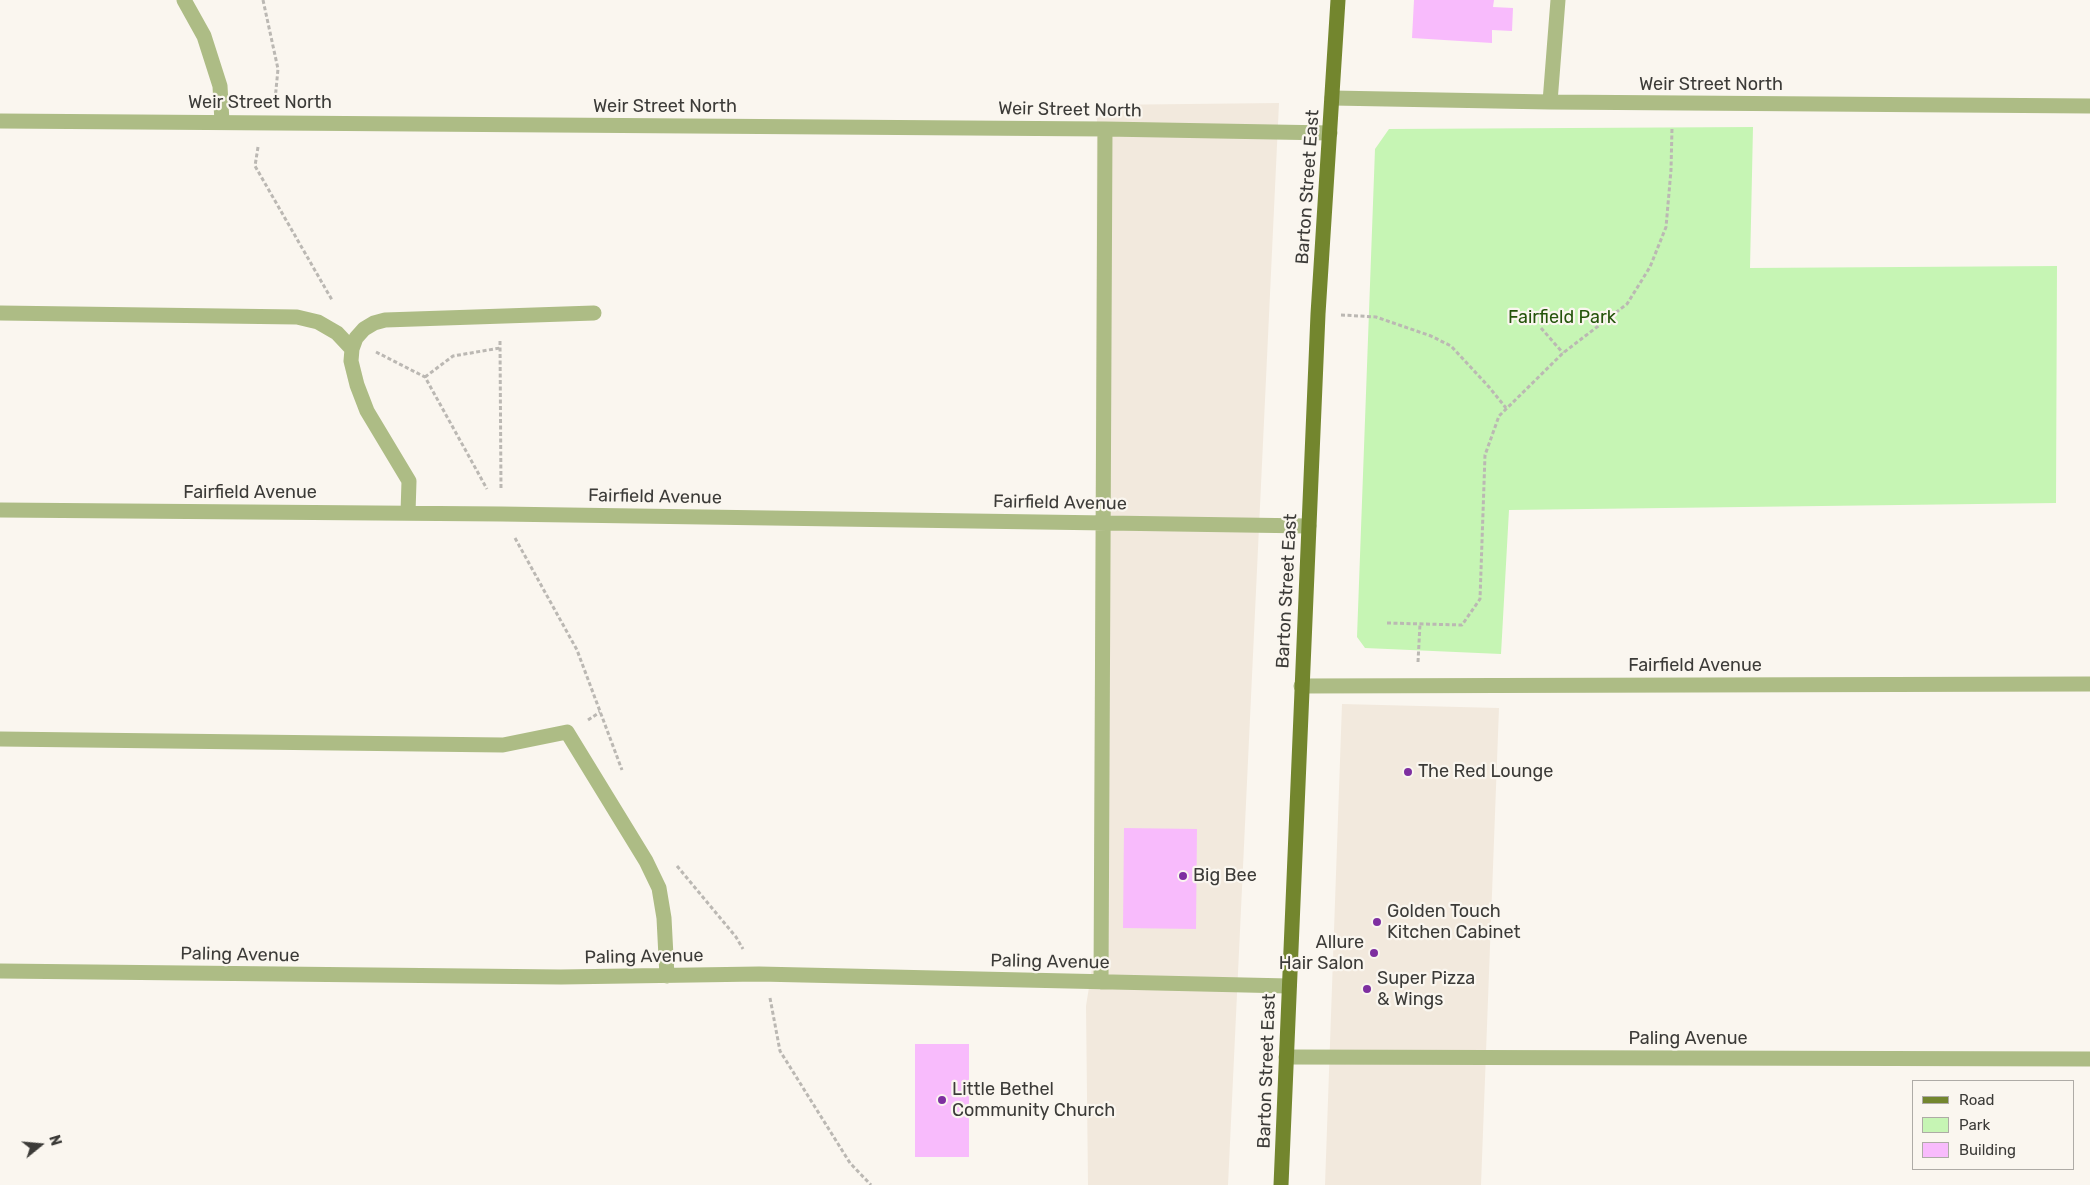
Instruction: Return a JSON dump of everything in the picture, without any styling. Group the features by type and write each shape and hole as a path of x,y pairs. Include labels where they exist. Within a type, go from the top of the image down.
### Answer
{"main road":[{"name":"Barton Street East","path":"1281,1185 1318,314 1338,0"}],"street":[{"path":"184,0 204,36 220,86 222,122"},
{"path":"1550,102 1558,0"},
{"name":"Weir Street North","path":"1332,98 1550,102 2090,106"},
{"name":"Weir Street North","path":"0,121 1104,129 1330,133"},
{"path":"1101,982 1104,129"},
{"path":"0,313 297,317 318,322 354,344"},
{"path":"408,513 408,481 367,411 357,385 351,361 354,344 364,329 374,323 386,320 499,318 594,313"},
{"name":"Fairfield Avenue","path":"0,510 501,514 1309,526"},
{"name":"Fairfield Avenue","path":"1301,686 2090,684"},
{"path":"0,739 503,745 567,732 646,861 659,888 664,918 667,976"},
{"name":"Paling Avenue","path":"0,970 542,977 759,974 1289,986"},
{"name":"Paling Avenue","path":"1286,1057 2090,1059"}],"path":[{"path":"263,0 278,69 275,101 262,122 255,166 333,301"},
{"path":"1387,623 1462,625 1480,599 1484,455 1500,416 1506,408 1563,353 1627,304 1650,267 1666,226 1671,170 1672,103"},
{"path":"1318,314 1376,317 1431,336 1451,346 1506,408"},
{"path":"499,318 501,514"},
{"path":"1541,328 1563,353"},
{"path":"354,344 370,349 425,377 577,650 622,773"},
{"path":"425,377 453,356 500,348"},
{"path":"1416,686 1420,624"},
{"path":"673,861 736,937 759,974 771,1001 780,1051 850,1163 871,1185"}],"shaded area":[{"path":"1279,103 1228,1185 1088,1185 1086,1006 1094,956 1097,105"},
{"path":"1342,704 1499,708 1481,1185 1325,1185"}],"green space":[{"name":"Fairfield Park","path":"1753,127 1750,268 2057,266 2056,503 1509,510 1501,654 1365,648 1357,637 1375,149 1389,129"}],"building":[{"path":"1414,0 1494,0 1493,7 1513,8 1512,31 1492,30 1492,43 1412,38"},
{"path":"1124,828 1197,829 1196,929 1123,928"},
{"name":"Little Bethel Community Church","path":"915,1044 969,1044 969,1157 915,1157"}],"place":[{"name":"The Red Lounge","path":"1408,772"},
{"name":"Big Bee","path":"1183,876"},
{"name":"Golden Touch Kitchen Cabinet","path":"1377,922"},
{"name":"Allure Hair Salon","path":"1374,953"},
{"name":"Super Pizza & Wings","path":"1367,989"},
{"name":"Little Bethel Community Church","path":"942,1100"}]}
